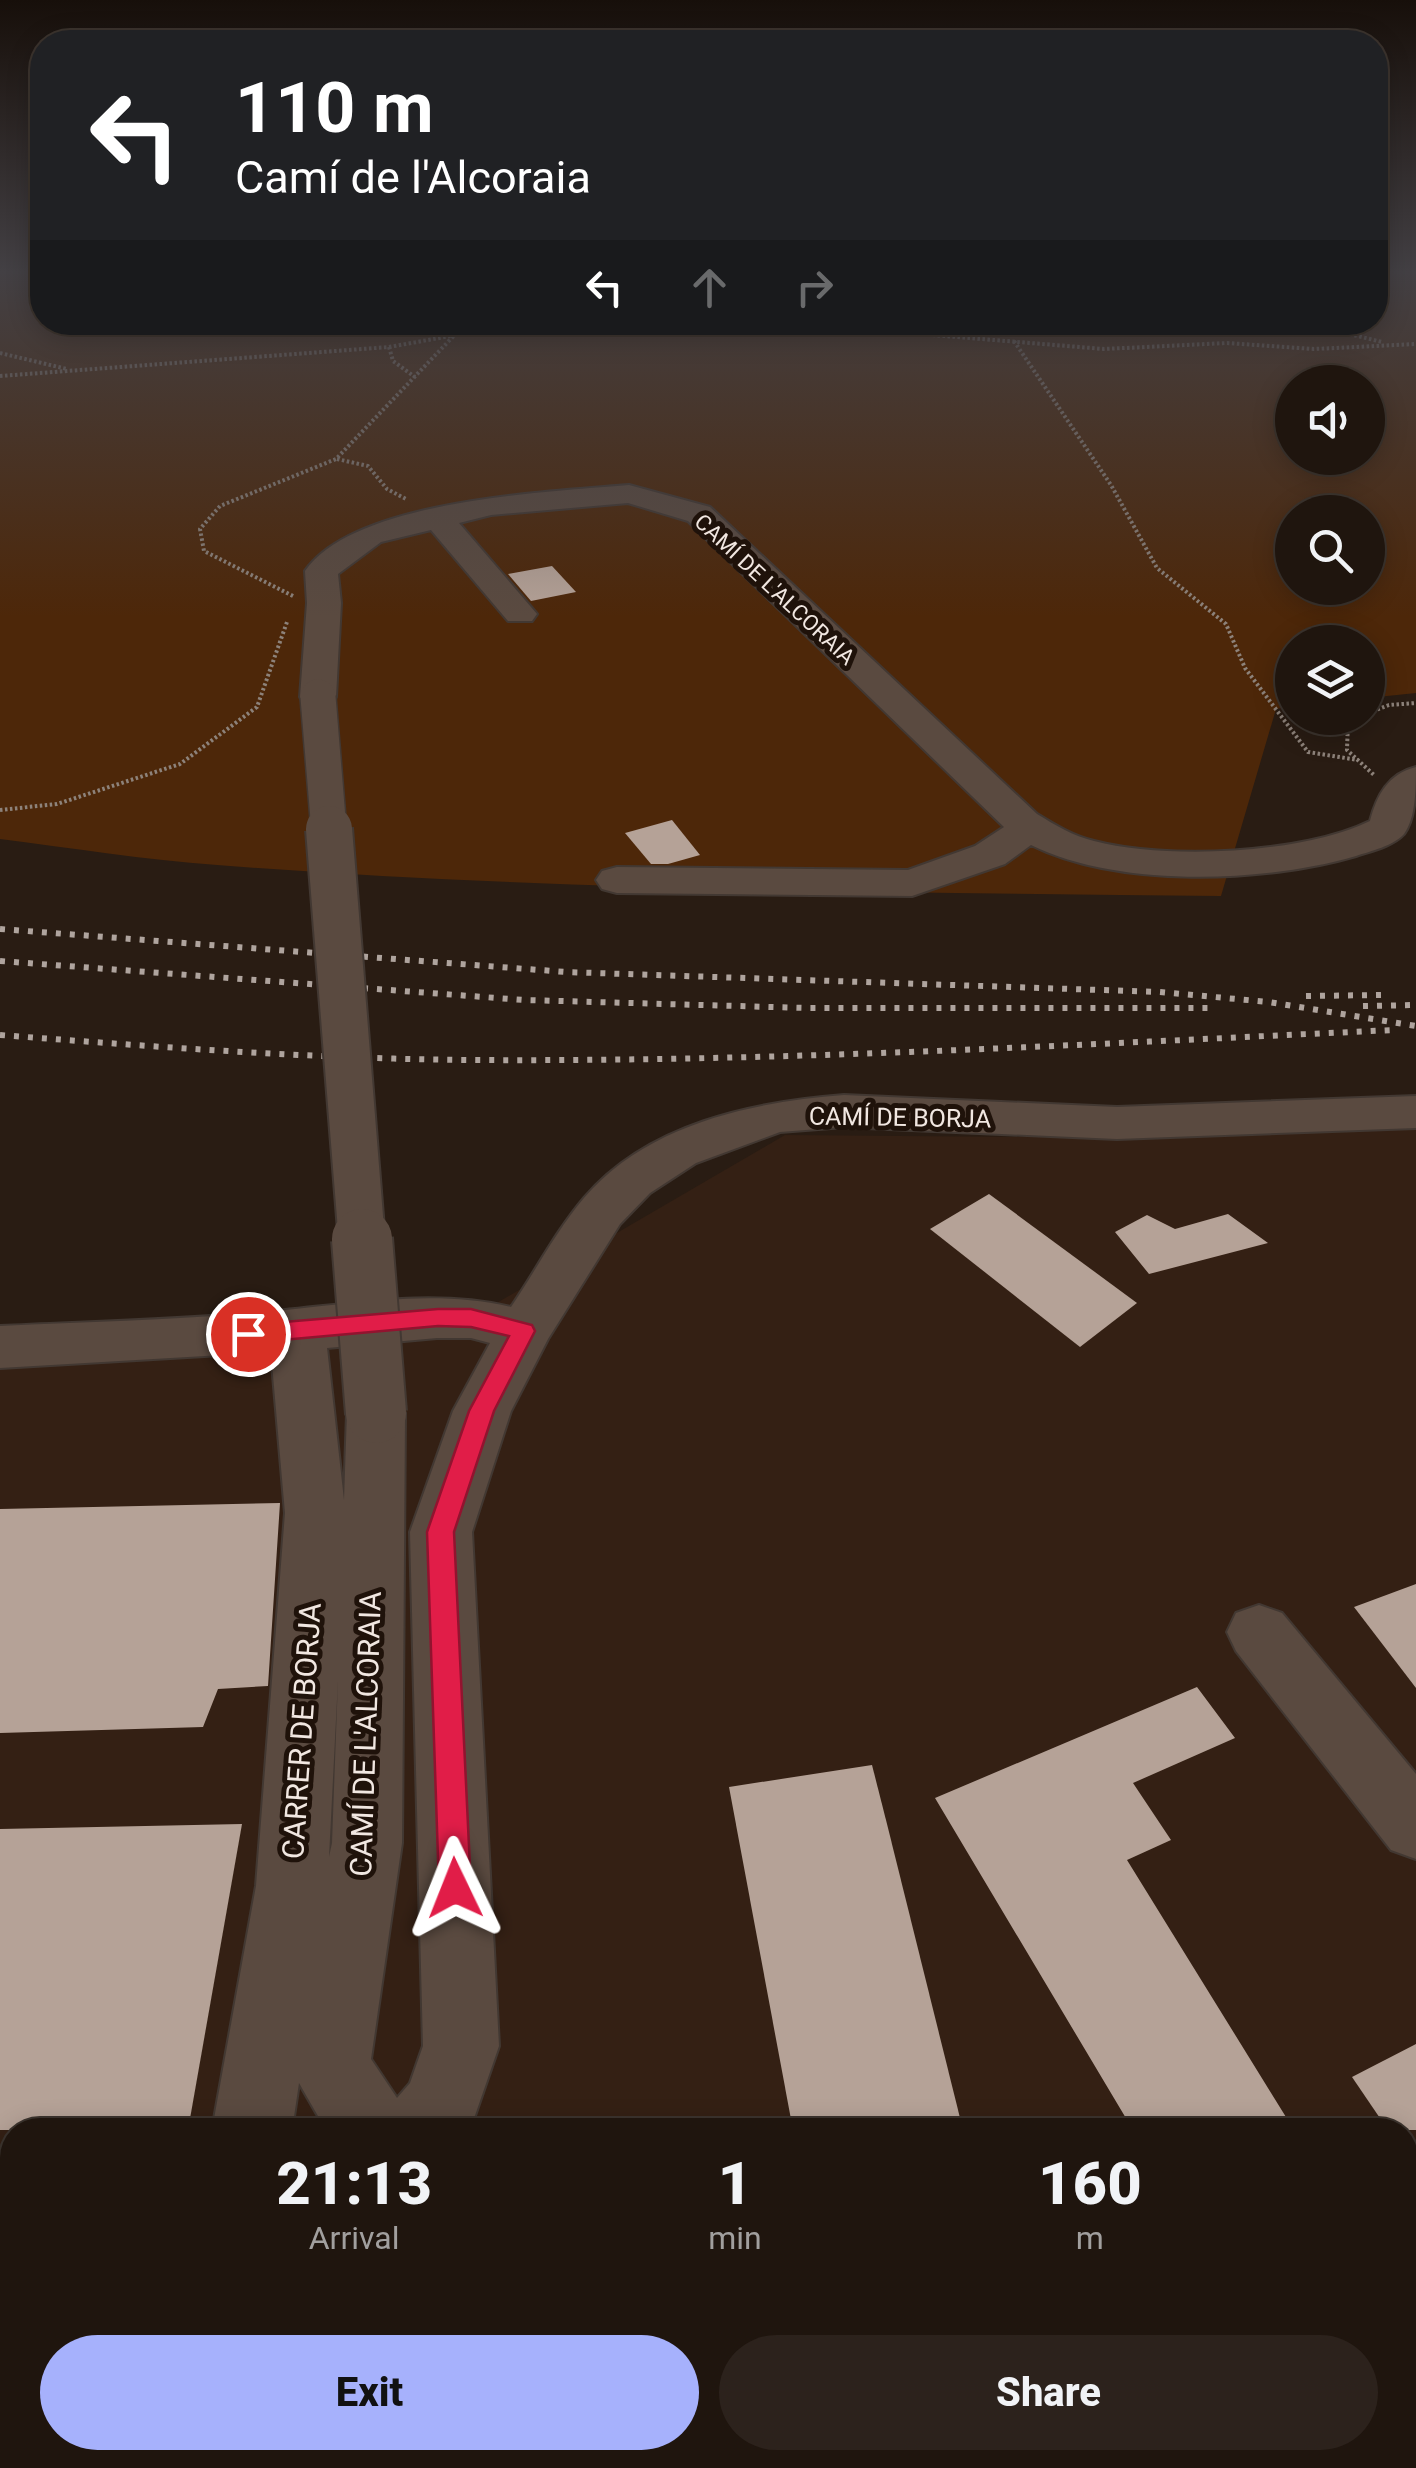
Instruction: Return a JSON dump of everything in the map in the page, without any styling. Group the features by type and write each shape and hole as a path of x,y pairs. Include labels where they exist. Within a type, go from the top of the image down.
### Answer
{"street":[{"name":"CAMÍ DE L'ALCORAIA","path":"364,2118 331,2068 367,1843 376,1413 309,600 322,571 370,534 491,506 629,494 699,514 1033,830 1062,844 1108,856 1216,862 1285,857 1374,837 1388,828 1406,788"},
{"path":"438,518 520,614"},
{"path":"617,880 912,883 990,855 1016,836 1033,830"},
{"name":"CAMÍ DE BORJA","path":"431,2118 440,2107 462,2046 441,1532 482,1411 524,1331 602,1211 632,1181 678,1151 732,1128 778,1116 844,1111 1117,1123 1416,1112"},
{"path":"0,1347 471,1318 524,1331"},
{"name":"CARRER DE BORJA","path":"254,2118 292,1886 315,1514 297,1329"},
{"path":"1260,1632 1416,1827"}],"path":[{"path":"0,810 57,804 180,764 256,707 309,600 204,550 200,529 220,506 336,459 406,386"},
{"path":"1045,386 1111,485 1157,568 1226,624 1245,668 1308,752 1358,760"},
{"path":"336,459 368,466 387,488 438,518"},
{"path":"1385,706 1416,703"},
{"path":"1348,735 1348,750 1358,760 1406,788"}],"shaded area":[{"path":"0,386 1275,386 1275,475 1385,475 1385,386 1416,386 1416,693 1385,696 1385,625 1275,625 1275,712 1221,896 719,889 342,874 190,863 0,839"},
{"path":"1416,1127 1416,2118 0,2118 0,1347 471,1318 785,1135 1023,1137"}],"building":[{"path":"552,566 576,592 531,601 508,574"},
{"path":"672,820 700,855 668,864 651,864 625,833"},
{"path":"989,1194 1137,1303 1080,1347 930,1229"},
{"path":"1228,1214 1268,1243 1149,1274 1115,1232 1147,1215 1175,1229"},
{"path":"280,1503 268,1686 218,1689 203,1727 0,1733 0,1509"},
{"path":"1416,1584 1416,1688 1354,1607"},
{"path":"1197,1687 1235,1738 1133,1783 1171,1840 1127,1860 1287,2118 1126,2118 935,1798"},
{"path":"872,1765 960,2118 791,2118 729,1787"},
{"path":"242,1824 190,2118 0,2118 0,1829"},
{"path":"1416,2044 1416,2118 1380,2118 1352,2077"}],"railway":[{"path":"0,929 566,972 1160,992 1269,1002 1416,1026"},
{"path":"0,961 524,1000 807,1008 1213,1008"},
{"path":"1306,996 1381,995"},
{"path":"1363,1006 1416,1005"},
{"path":"0,1035 356,1057 589,1060 934,1051 1394,1030"}],"route":[{"path":"248,1334 438,1318 471,1318 524,1331 482,1411 441,1532 455,1888"}]}
